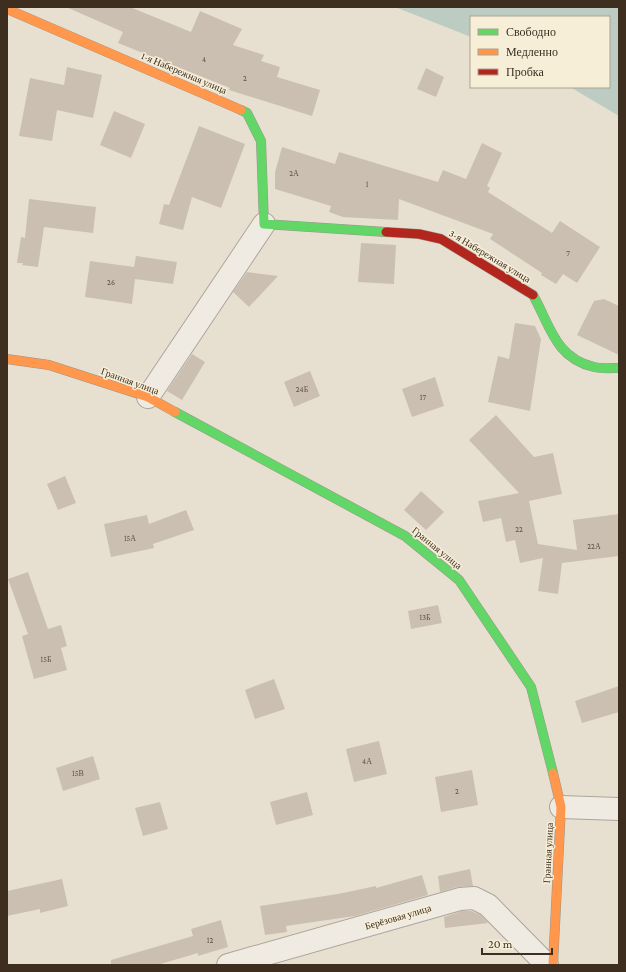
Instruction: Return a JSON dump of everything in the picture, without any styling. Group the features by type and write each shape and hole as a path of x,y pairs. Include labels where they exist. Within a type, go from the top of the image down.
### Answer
{"street":[{"name":"1-я Набережная улица","path":"7,9 247,112 260,141 264,224"},
{"name":"3-я Набережная улица","path":"264,224 419,234 441,239 533,295 557,342 572,359 595,367 619,368"},
{"path":"148,397 264,224"},
{"name":"Гранная улица","path":"7,360 49,365 148,397 405,536 459,580 531,687 561,807 553,965"},
{"path":"561,807 619,809"},
{"name":"Берёзовая улица","path":"228,965 460,899 474,898 488,905 546,965"}],"shaded area":[{"path":"395,7 619,7 619,116 572,88 610,88 610,16 470,16 470,37"}],"building":[{"path":"66,7 130,7 191,32 200,11 242,29 233,45 264,55 261,61 280,67 277,77 320,90 312,116 229,90 230,88 118,43 123,32"},
{"path":"67,67 102,75 93,118 57,110 52,141 19,136 30,78 64,85"},
{"path":"426,68 444,77 436,97 417,89"},
{"path":"114,111 145,124 131,158 100,145"},
{"path":"199,126 245,144 221,208 192,197 183,230 159,224 164,204 169,205"},
{"path":"482,143 502,153 487,186 490,188 488,192 552,233 560,221 600,247 577,283 563,274 556,284 541,275 542,273 490,239 493,234 399,199 398,220 343,217 329,212 331,206 275,189 275,172 282,147 335,164 339,152 438,182 443,170 466,179"},
{"path":"29,199 96,207 93,233 44,227 38,267 17,263 21,237 25,238"},
{"path":"361,243 396,245 394,284 358,282"},
{"path":"136,256 177,262 173,284 135,279 132,304 85,297 90,261 134,267"},
{"path":"247,272 278,276 249,307 233,292"},
{"path":"604,299 619,306 619,355 577,335 594,301"},
{"path":"515,323 535,326 541,339 530,411 488,402 498,356 509,359"},
{"path":"192,354 205,362 182,400 167,391"},
{"path":"310,371 320,396 294,407 284,382"},
{"path":"435,377 444,406 412,417 402,389"},
{"path":"496,415 534,457 553,453 562,494 529,501 538,544 577,550 573,520 619,514 619,556 562,563 558,594 538,591 543,558 520,563 515,540 506,542 501,518 483,522 478,501 519,493 469,440"},
{"path":"65,476 76,503 58,510 47,484"},
{"path":"421,491 444,512 426,530 404,510"},
{"path":"186,510 194,530 153,544 154,548 111,557 104,524 147,515 149,524"},
{"path":"28,572 48,629 61,625 67,646 61,648 67,670 34,679 22,636 28,634 8,579"},
{"path":"438,605 442,623 411,629 408,611"},
{"path":"274,679 285,709 255,719 245,690"},
{"path":"619,686 619,712 582,723 575,701"},
{"path":"379,741 387,774 354,782 346,749"},
{"path":"93,756 100,779 63,791 56,768"},
{"path":"472,770 478,805 441,812 435,777"},
{"path":"307,792 313,815 276,825 270,802"},
{"path":"160,802 168,829 143,836 135,808"},
{"path":"470,869 473,886 457,887 440,892 438,876"},
{"path":"422,875 428,895 355,916 286,926 287,932 265,935 260,906 338,894 376,886 376,888"},
{"path":"62,879 68,906 40,913 40,909 7,916 7,891"},
{"path":"462,911 471,911 481,915 488,923 445,928 444,917"},
{"path":"221,920 228,947 198,956 198,953 157,965 111,965 111,960 193,936 191,929"}],"traffic: fast":[{"path":"241,110 247,113 261,141 264,224 386,232"},
{"path":"533,295 555,339 570,356 581,363 594,367 619,368"},
{"path":"175,412 405,536 459,580 531,687 553,773"}],"traffic: slow":[{"path":"7,9 241,110"},
{"path":"7,359 49,365 148,397 175,412"},
{"path":"553,773 561,807 553,965"}],"traffic: jam":[{"path":"386,232 419,234 441,239 533,295"}]}
